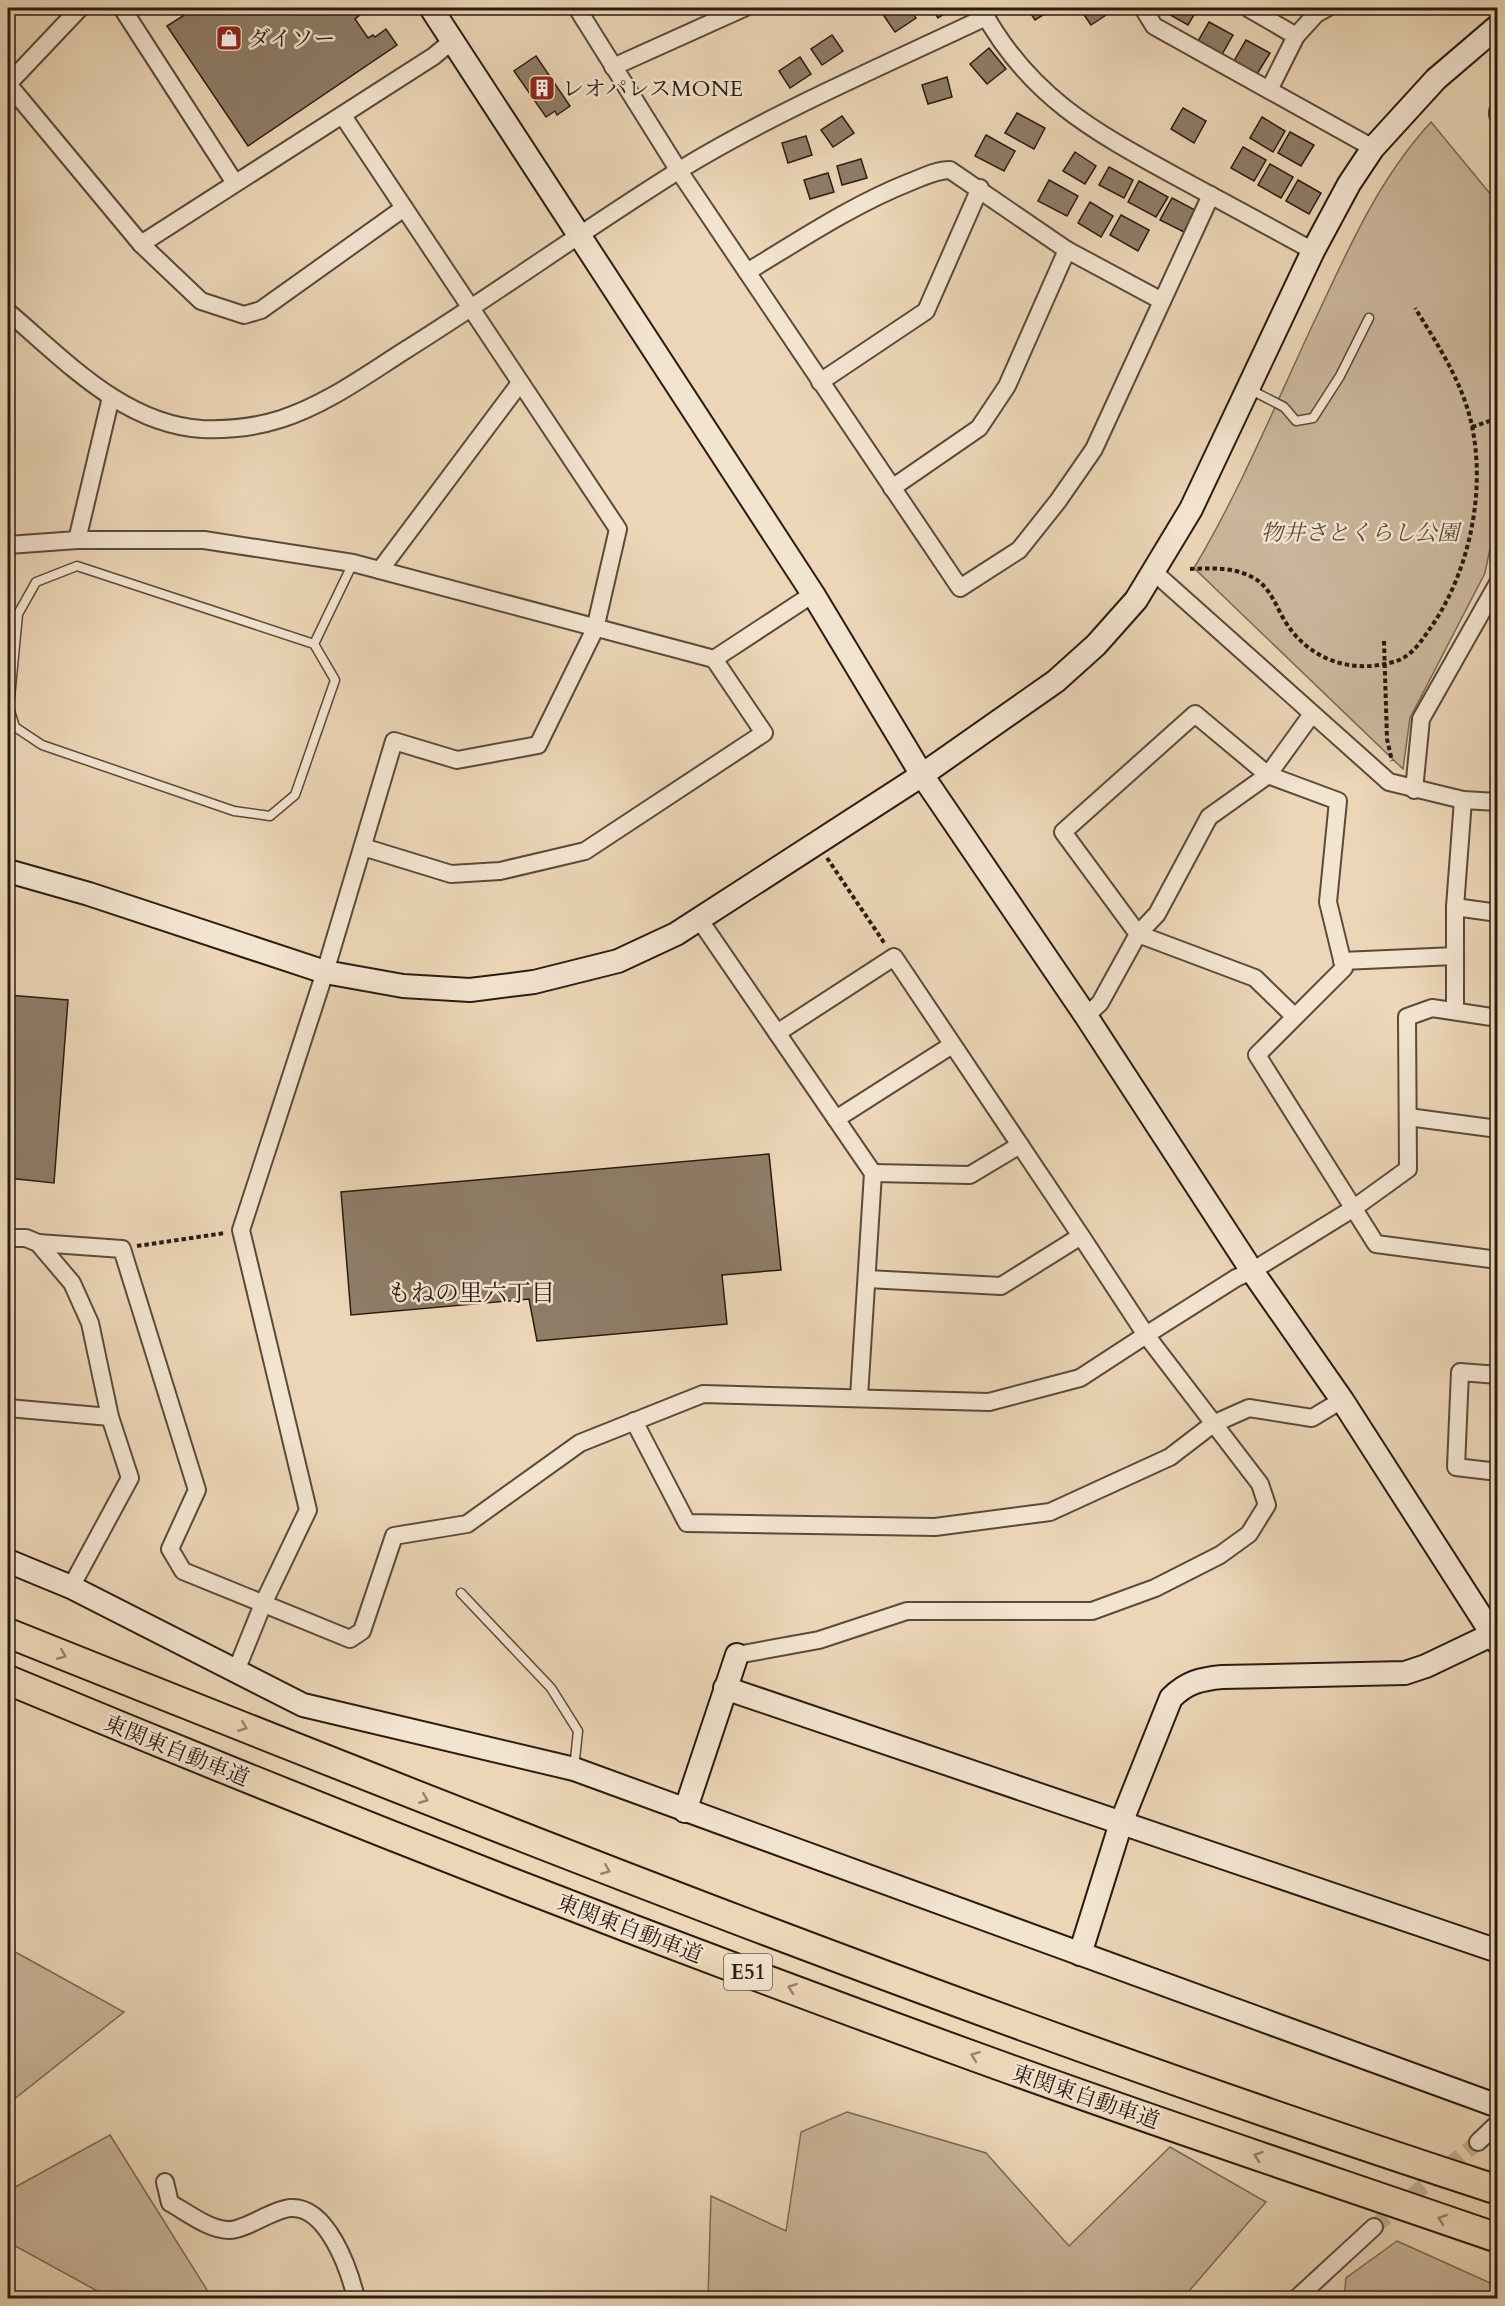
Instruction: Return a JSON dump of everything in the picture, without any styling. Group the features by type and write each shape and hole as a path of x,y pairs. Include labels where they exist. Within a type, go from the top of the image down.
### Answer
{"highway":[{"name":"東関東自動車道","path":"8,1633 694,1905 957,2002 1390,2155 1497,2190"},
{"name":"東関東自動車道","path":"8,1680 456,1862 687,1950 977,2057 1497,2238"}],"street":[{"path":"80,8 8,84 141,244 201,301 244,315 261,310 404,208"},
{"path":"122,8 235,183"},
{"path":"431,8 813,594 922,775 1086,1016 1252,1271 1342,1400 1494,1639 1405,1673 1222,1677 1198,1680 1182,1687 1171,1698 1120,1823 1080,1954"},
{"path":"577,8 679,171 960,588 1013,555 1058,501 1094,449 1211,195"},
{"path":"613,67 744,8"},
{"path":"1143,8 1154,26 1373,148"},
{"path":"1248,8 1296,36"},
{"path":"1269,90 1296,36 1316,14 1327,8"},
{"path":"8,312 111,398 170,423 202,429 241,428 280,419 338,392 471,310 579,235 679,171 767,120 984,12 1012,57 1065,110 1101,135 1313,251"},
{"path":"8,872 89,894 325,972 403,986 470,990 534,982 618,961 676,934 922,775 1056,681 1096,645 1136,600 1155,573 1191,509 1313,251 1349,184 1373,148 1436,79 1497,26"},
{"path":"141,244 343,116 434,56 453,40"},
{"path":"236,1671 263,1604 308,1510 241,1230 325,972 394,741 458,760 538,745 596,629 618,529 343,116"},
{"path":"747,272 846,212 940,170 950,170 980,188 1067,250 1162,302"},
{"path":"820,382 926,311 980,188"},
{"path":"892,488 979,428 1007,386 1067,250"},
{"path":"380,570 520,383"},
{"path":"77,540 111,398"},
{"path":"8,545 77,540 204,540 353,563 714,659 764,733 585,851 500,872 451,874 363,847"},
{"path":"1155,573 1389,782 1462,801 1497,802"},
{"path":"1414,790 1421,719 1497,583"},
{"path":"714,659 813,594"},
{"path":"1295,1017 1256,978 1138,934 1063,832 1196,714 1268,775 1338,801 1328,902 1344,968 1295,1017 1257,1055 1376,1244 1497,1260"},
{"path":"1086,1016 1100,1004 1138,934 1157,914 1209,817 1268,775 1312,714"},
{"path":"1455,1011 1455,907 1462,801"},
{"path":"1455,907 1497,913"},
{"path":"699,919 873,1173 859,1397"},
{"path":"1342,961 1455,956"},
{"path":"685,1811 737,1655 819,1640 907,1611 1092,1611 1155,1588 1220,1555 1249,1534 1267,1505 1260,1484 1243,1459 1213,1424 1146,1335 894,957 777,1033"},
{"path":"8,1238 26,1238 38,1243 122,1249 197,1490 170,1549 183,1571 350,1639 362,1631 394,1536 467,1524 580,1443 703,1395 859,1397 989,1402 1080,1378 1236,1278 1252,1271 1354,1208 1408,1168 1407,1017 1431,1008 1497,1018"},
{"path":"836,1119 952,1045"},
{"path":"1408,1117 1497,1129"},
{"path":"873,1173 970,1175 1020,1145"},
{"path":"867,1279 1001,1286 1081,1236"},
{"path":"38,1243 72,1284 90,1323 110,1417 130,1478 71,1587"},
{"path":"1497,1375 1460,1372 1456,1467 1497,1472"},
{"path":"634,1421 687,1522 935,1527 1050,1512 1170,1457 1213,1424 1249,1408 1312,1418 1342,1400"},
{"path":"8,1408 110,1417"},
{"path":"8,1562 71,1587 303,1705 574,1770 1497,2106"},
{"path":"725,1688 1497,1951"},
{"path":"1478,2142 1497,2123"},
{"path":"165,2182 170,2202 213,2226 230,2230 290,2208 310,2212 326,2226 352,2281 356,2298"},
{"path":"1297,2298 1374,2227"}],"lane":[{"path":"1248,389 1284,407 1296,421 1313,418 1340,376 1369,318"},
{"path":"314,645 353,563"},
{"path":"77,566 314,645 335,680 295,795 270,816 234,811 42,745 15,727 9,708 18,614 36,582 77,566"},
{"path":"461,1593 551,1688 578,1731 574,1770"}],"path":[{"path":"1190,569 1219,567 1253,577 1271,593 1283,618 1309,650 1332,662 1366,668 1396,662 1416,650 1444,609 1458,574 1473,518 1476,479 1472,427 1460,389 1442,352 1415,308"},
{"path":"1472,427 1497,418"},
{"path":"1384,641 1387,739 1393,767"},
{"path":"817,844 894,957"},
{"path":"122,1249 241,1230"}],"green space":[{"name":"物井さとくらし公園","path":"1431,122 1497,202 1498,509 1485,573 1410,718 1403,769 1194,568 1242,477 1365,217 1395,168"},
{"path":"8,1948 124,2012 8,2104"},
{"path":"847,2112 986,2153 1069,2246 1170,2147 1266,2202 1183,2298 708,2298 711,2196 786,2231 801,2132"},
{"path":"110,2135 212,2298 110,2298 8,2242 8,2191"},
{"path":"1397,2241 1497,2286 1497,2298 1344,2298 1346,2278"}],"building":[{"path":"357,8 361,14 355,19 368,38 373,35 375,37 386,29 397,45 248,146 167,26 183,16 179,9"},
{"path":"896,8 909,8 916,18 895,32 884,16"},
{"path":"932,8 953,8 938,18"},
{"path":"1027,8 1054,8 1035,20"},
{"path":"1110,8 1112,11 1091,25 1080,9"},
{"path":"1167,8 1198,8 1188,25 1165,12"},
{"path":"1209,22 1233,35 1221,56 1197,43"},
{"path":"832,35 843,51 822,65 811,49"},
{"path":"1246,40 1270,53 1257,74 1234,61"},
{"path":"989,48 1006,69 987,84 970,64"},
{"name":"レオパレスMONE","path":"536,56 570,106 557,115 555,111 546,117 514,71"},
{"path":"800,57 811,74 790,88 779,71"},
{"path":"947,77 952,97 928,104 922,85"},
{"path":"1183,108 1206,121 1194,143 1171,129"},
{"path":"1017,113 1045,128 1034,149 1005,133"},
{"path":"842,116 854,133 833,147 821,130"},
{"path":"1262,117 1285,131 1273,152 1250,138"},
{"path":"1290,132 1314,145 1301,166 1278,153"},
{"path":"986,135 1015,151 1004,171 975,156"},
{"path":"806,136 812,155 788,163 782,143"},
{"path":"1243,147 1266,160 1254,181 1231,168"},
{"path":"1075,152 1096,166 1085,184 1063,171"},
{"path":"861,159 867,178 842,185 837,166"},
{"path":"1270,164 1293,177 1281,198 1258,185"},
{"path":"1109,167 1133,180 1124,198 1099,185"},
{"path":"828,173 834,192 810,199 804,180"},
{"path":"1049,180 1078,196 1067,216 1038,201"},
{"path":"1298,180 1321,193 1309,214 1286,201"},
{"path":"1139,181 1168,197 1156,217 1128,202"},
{"path":"1172,198 1195,210 1184,232 1160,220"},
{"path":"1090,202 1113,216 1101,237 1078,223"},
{"path":"1121,215 1149,230 1138,251 1110,235"},
{"path":"8,995 68,1000 54,1183 8,1178"},
{"path":"769,1154 781,1270 722,1275 727,1324 537,1341 529,1299 351,1315 341,1192"}],"tunnel":[{"path":"1374,2227 1478,2142"}],"place":[{"name":"ダイソー","path":"229,38"},
{"name":"レオパレスMONE","path":"542,88"}],"district":[{"name":"もねの里六丁目","path":"471,1293"}]}
